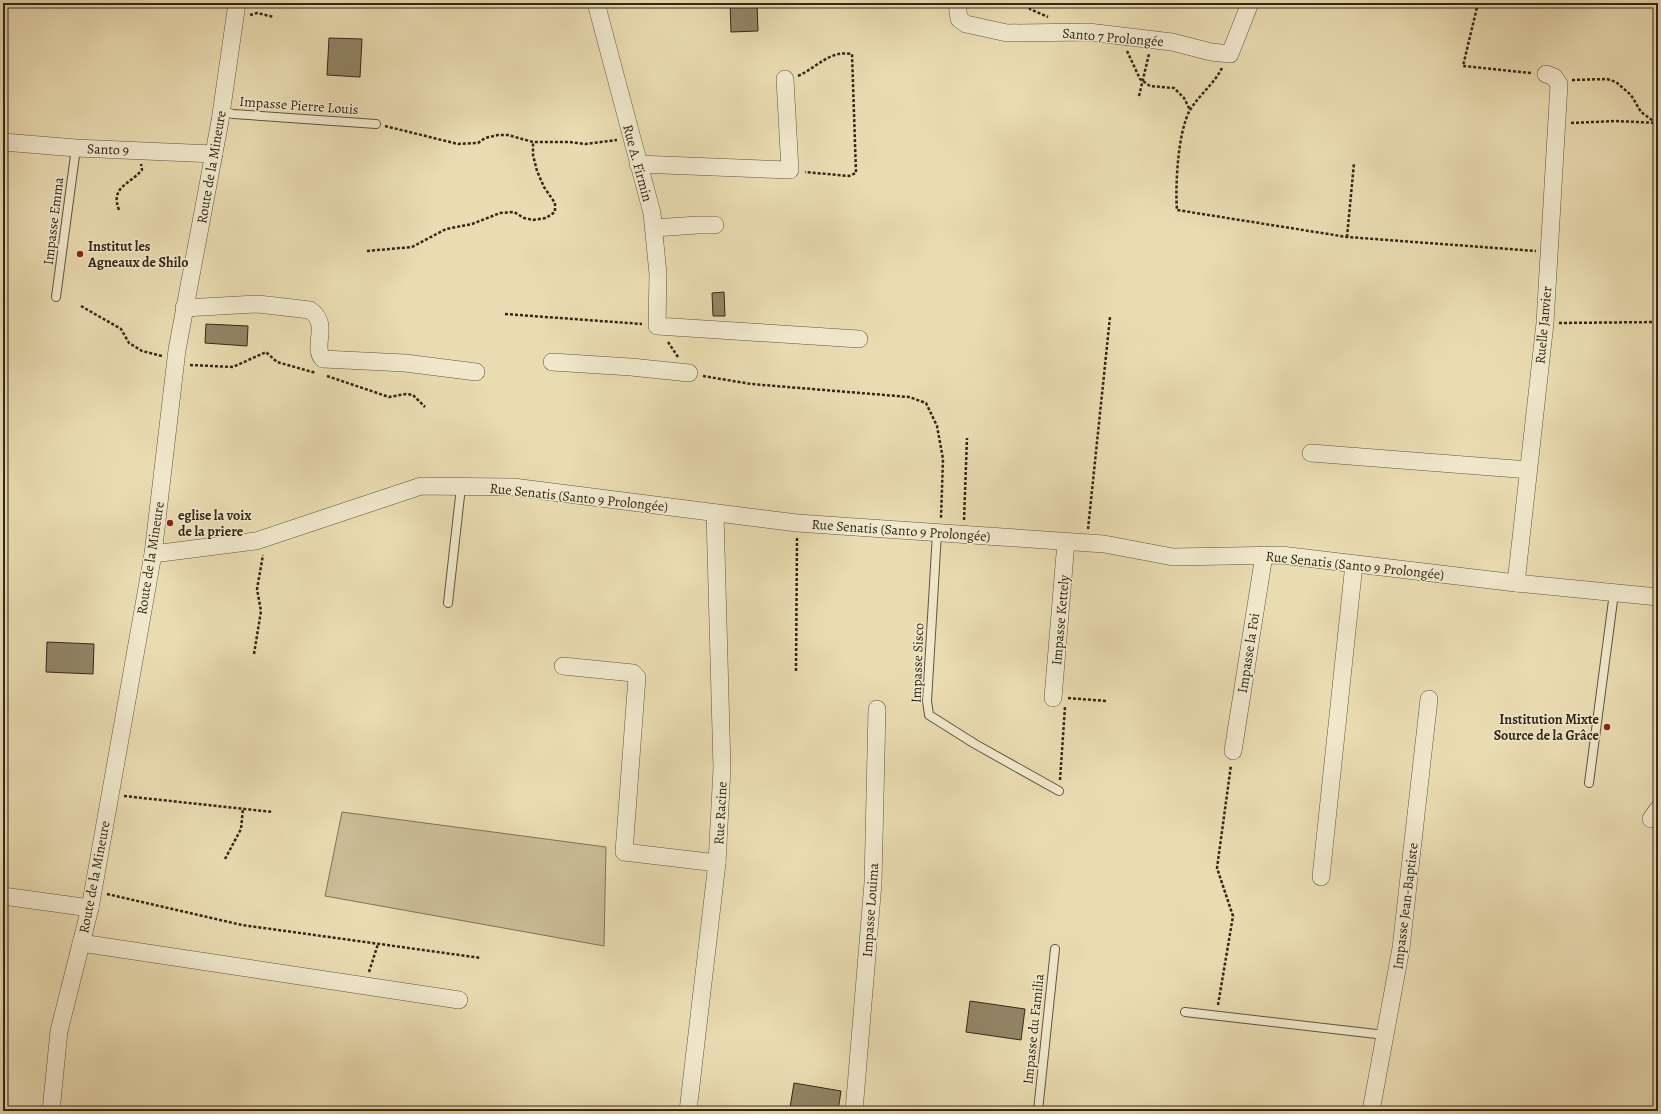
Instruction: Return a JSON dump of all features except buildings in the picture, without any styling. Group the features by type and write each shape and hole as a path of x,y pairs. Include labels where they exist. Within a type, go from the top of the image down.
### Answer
{"street":[{"name":"Rue A. Firmin","path":"596,3 654,228 658,274 657,326"},
{"name":"Santo 7 Prolongée","path":"958,3 960,19 966,24 1007,33 1088,32 1172,42 1211,52 1230,54"},
{"path":"1230,54 1250,3"},
{"name":"Route de la Mineure","path":"51,1111 59,1032 90,908 153,554 184,308 214,154 236,11"},
{"name":"Ruelle Janvier","path":"1516,583 1545,323 1548,252 1560,91 1552,78"},
{"path":"638,164 790,170 785,79"},
{"name":"Santo 9","path":"3,142 76,148 214,154"},
{"path":"654,228 698,224 715,225"},
{"path":"184,308 258,304 310,310 317,315 321,324 320,353 324,359 405,362 476,372"},
{"path":"657,326 859,339"},
{"path":"552,362 631,367 689,374"},
{"path":"1311,453 1528,470"},
{"name":"Rue Senatis (Santo 9 Prolongée)","path":"153,554 256,540 421,486 513,487 797,523 1104,544 1173,557 1281,555 1658,598"},
{"name":"Rue Racine","path":"688,1111 717,863 722,768 715,513"},
{"name":"Impasse Kettely","path":"1059,698 1066,542"},
{"name":"Impasse la Foi","path":"1233,751 1264,555"},
{"path":"1321,878 1354,564"},
{"path":"563,666 633,673 637,677 624,852 717,863"},
{"name":"Impasse Jean-Baptiste","path":"1371,1111 1401,948 1429,699"},
{"name":"Impasse Louima","path":"854,1111 873,883 878,709"},
{"path":"3,896 90,908"},
{"path":"82,944 460,1000"}],"lane":[{"name":"Impasse Pierre Louis","path":"221,111 233,114 376,124"},
{"name":"Impasse Emma","path":"56,298 76,148"},
{"path":"448,603 460,486"},
{"name":"Impasse Sisco","path":"939,533 926,701 929,715 974,744 1059,790"},
{"path":"1590,783 1614,593"},
{"name":"Impasse du Familia","path":"1038,1111 1055,949"},
{"path":"1185,1012 1385,1035"}],"path":[{"path":"1478,3 1463,66 1552,78 1607,79 1616,82 1631,95 1640,112 1657,123"},
{"path":"236,11 257,13 274,17"},
{"path":"1119,36 1140,79 1150,86 1174,88 1184,98 1190,110"},
{"path":"1140,96 1153,40"},
{"path":"785,79 795,77 805,72 829,56 843,52 852,54 856,173 849,176 790,170"},
{"path":"1230,54 1216,80 1190,110 1183,130 1177,165 1176,210 1347,237 1548,252"},
{"path":"1558,123 1602,121 1657,123"},
{"path":"376,124 434,137 449,143 478,143 485,138 508,135 533,142 568,142 585,144 598,141 632,140"},
{"path":"367,251 412,247 446,228 472,224 500,213 514,212 524,218 533,220 546,218 556,212 555,203 544,187 537,171 533,155 533,142"},
{"path":"119,210 116,196 118,190 142,170 139,150"},
{"path":"1347,237 1354,163"},
{"path":"81,306 121,329 129,343 142,351 176,362 233,367 266,352 277,362 319,374"},
{"path":"505,314 657,326 689,374 751,384 909,397 926,403 937,426 943,459 939,533"},
{"path":"1086,543 1110,317"},
{"path":"1545,323 1658,322"},
{"path":"325,375 389,397 406,394 413,395 425,407"},
{"path":"963,535 967,438"},
{"path":"796,671 797,523"},
{"path":"254,654 261,610 257,589 266,537"},
{"path":"1059,790 1059,698 1106,701"},
{"path":"1216,1016 1233,916 1217,868 1233,751"},
{"path":"110,794 273,812"},
{"path":"225,859 240,829 243,808"},
{"path":"93,891 242,924 481,958"},
{"path":"365,986 378,944"}],"shaded area":[{"path":"342,812 606,847 604,946 325,896"}],"place":[{"name":"Institut les Agneaux de Shilo","path":"80,254"},
{"name":"eglise la voix de la priere","path":"170,523"},
{"name":"Institution Mixte Source de la Grâce","path":"1607,727"}]}
